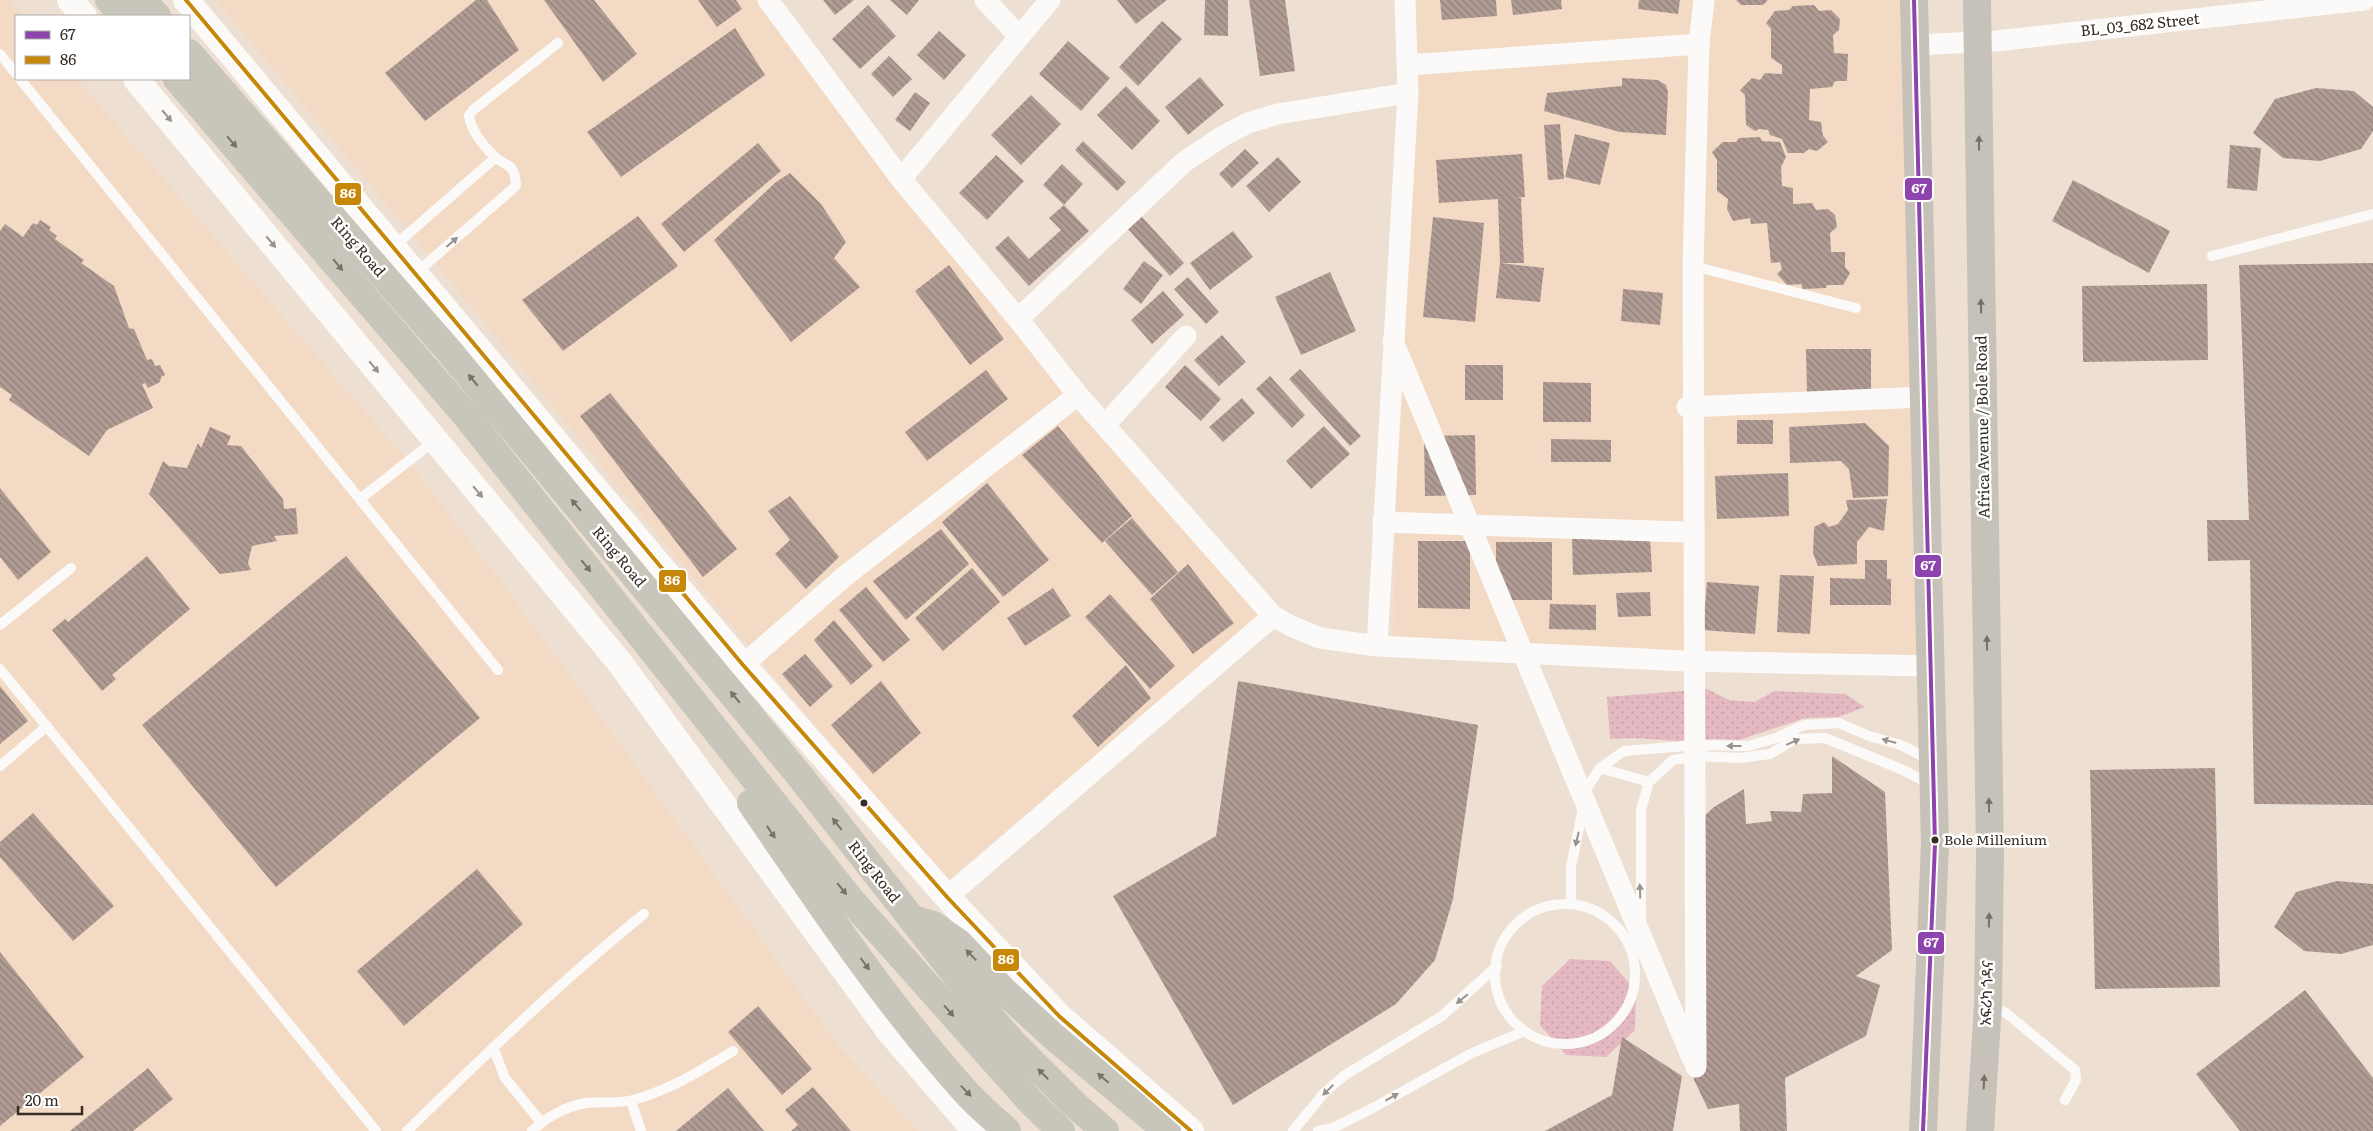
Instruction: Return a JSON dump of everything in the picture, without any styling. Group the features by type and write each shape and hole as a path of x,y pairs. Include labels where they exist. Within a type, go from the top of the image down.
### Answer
{"highway":[{"path":"109,0 122,15"},
{"path":"142,0 156,15"},
{"name":"Ring Road","path":"190,54 449,351 799,775 910,918 1013,1043 1075,1105 1105,1131"},
{"name":"Ring Road","path":"178,80 468,418 850,899 1030,1100 1061,1131"},
{"path":"693,699 723,762 831,920 964,1090 1007,1131"},
{"path":"910,918 933,925 959,943 1005,992 1054,1037 1167,1131"}],"main road":[{"path":"1914,0 1935,844 1923,1131"},
{"name":"Africa Avenue / Bole Road","path":"1977,0 1990,854"},
{"name":"አፍሪካ ጎዳና","path":"1980,1131 1988,1005 1990,854"}],"street":[{"path":"70,0 83,15"},
{"path":"186,0 743,665 947,897 1021,978 1059,1016 1191,1131"},
{"path":"768,0 901,179 1018,318 1078,395 1274,616 1291,626 1320,638 1378,646 1685,661 1930,666"},
{"path":"985,0 1019,36"},
{"path":"901,179 1050,0"},
{"path":"1378,646 1383,522 1408,94 1405,0"},
{"path":"1696,1067 1693,266 1699,44 1704,0"},
{"name":"BL_03_682 Street","path":"1915,45 1978,42 2301,4 2364,0"},
{"path":"1408,64 1699,44"},
{"path":"137,80 620,663 889,1032 975,1131"},
{"path":"1018,318 1184,162 1223,136 1248,123 1278,114 1408,94"},
{"path":"1105,425 1186,336"},
{"path":"1393,341 1696,1067"},
{"path":"743,665 845,576 1078,395"},
{"path":"1686,407 1924,397"},
{"path":"1686,407 1696,1067"},
{"path":"1685,661 1686,407"},
{"path":"1383,522 1685,532"},
{"path":"947,897 1274,616"}],"lane":[{"path":"415,274 516,186 516,177 512,170 506,162 495,158 470,126 469,116 473,110 558,43"},
{"path":"0,54 15,73"},
{"path":"21,80 498,670"},
{"path":"393,247 495,158"},
{"path":"2212,256 2373,214"},
{"path":"1693,266 1856,308"},
{"path":"360,499 435,441"},
{"path":"0,625 71,568"},
{"path":"0,669 335,1084 376,1131"},
{"path":"1571,902 1571,867 1587,788 1600,768 1624,751 1698,745 1748,746 1776,738 1804,725 1839,723 1869,736 1901,745 1933,773"},
{"path":"0,766 47,726"},
{"path":"1635,956 1612,919 1571,902 1528,912 1498,948 1496,996 1522,1032 1564,1047 1606,1035 1633,1000 1635,956 1642,940 1640,886 1641,810 1648,782 1673,760 1698,756 1739,758 1770,754 1795,739 1814,737 1826,738 1903,770 1933,773"},
{"path":"1600,768 1648,782"},
{"path":"407,1131 493,1047 600,950 644,914"},
{"path":"1293,1131 1324,1094 1344,1075 1442,1016 1497,966"},
{"path":"1988,1005 2006,1013 2075,1070 2076,1080 2065,1100"},
{"path":"1318,1131 1335,1129 1470,1054 1522,1032"},
{"path":"493,1047 506,1078 541,1122"},
{"path":"532,1131 541,1122 569,1108 587,1103 631,1101 688,1080 733,1051"},
{"path":"631,1101 640,1131"}],"shaded area":[{"path":"0,0 9,0 22,15 15,15 15,80 78,80 407,460 497,576 839,1047 919,1131 0,1131"},
{"path":"216,0 762,0 1065,396 1261,618 947,880 758,657 433,260"},
{"path":"1405,0 1909,0 1926,654 1393,653"},
{"path":"1707,689 1729,700 1754,702 1775,691 1845,694 1865,707 1838,717 1805,718 1739,740 1610,739 1607,697"},
{"path":"1570,959 1610,961 1636,991 1635,1030 1606,1057 1566,1055 1540,1025 1542,986"}],"building":[{"path":"476,0 487,0 519,50 425,121 385,73"},
{"path":"544,0 594,0 637,54 603,82"},
{"path":"698,0 736,0 742,9 717,27"},
{"path":"823,0 854,0 835,15"},
{"path":"890,0 919,0 907,15"},
{"path":"1117,0 1167,0 1136,24"},
{"path":"1205,0 1228,0 1228,36 1204,35"},
{"path":"1249,0 1285,0 1295,71 1260,76"},
{"path":"1440,0 1496,0 1497,16 1442,20"},
{"path":"1511,0 1561,0 1562,9 1513,15"},
{"path":"1639,0 1680,0 1678,14 1638,9"},
{"path":"1736,0 1768,0 1763,5 1741,5"},
{"path":"868,5 896,36 860,69 832,39"},
{"path":"1814,5 1819,11 1831,10 1840,19 1839,30 1833,35 1834,53 1848,54 1847,81 1835,81 1832,87 1810,89 1809,120 1821,122 1823,136 1828,142 1817,151 1809,149 1804,153 1788,153 1782,139 1770,135 1768,130 1759,129 1755,131 1746,125 1745,95 1740,90 1752,78 1760,80 1765,73 1782,74 1782,65 1771,58 1771,29 1766,23 1775,11 1789,10 1793,6"},
{"path":"1162,21 1182,39 1138,86 1119,67"},
{"path":"735,28 765,75 621,177 587,132"},
{"path":"939,31 966,55 944,80 917,55"},
{"path":"1068,41 1110,78 1081,111 1039,74"},
{"path":"889,56 912,79 893,97 871,74"},
{"path":"1200,77 1224,105 1188,135 1165,107"},
{"path":"1622,78 1658,80 1666,85 1668,92 1666,135 1620,132 1544,111 1547,93 1622,86"},
{"path":"1126,86 1160,121 1132,150 1097,115"},
{"path":"2316,88 2354,91 2373,107 2373,131 2361,149 2320,161 2283,158 2253,133 2275,99"},
{"path":"915,92 930,103 910,131 895,120"},
{"path":"1031,95 1061,124 1021,165 991,135"},
{"path":"1560,124 1564,179 1548,180 1544,125"},
{"path":"1575,134 1610,143 1600,185 1565,177"},
{"path":"1760,137 1762,141 1780,142 1786,157 1781,167 1782,186 1793,188 1793,204 1812,203 1816,210 1828,209 1835,215 1837,227 1830,233 1831,252 1845,252 1845,267 1850,273 1843,285 1827,285 1826,288 1803,289 1801,284 1787,285 1777,274 1782,269 1780,262 1771,263 1767,223 1751,224 1750,218 1733,221 1727,209 1728,199 1717,191 1717,160 1712,152 1723,142 1736,142 1739,138"},
{"path":"1083,141 1126,182 1117,191 1075,150"},
{"path":"758,143 781,171 684,252 661,224"},
{"path":"2230,145 2261,148 2257,191 2227,188"},
{"path":"1245,149 1259,163 1232,188 1219,174"},
{"path":"1522,154 1525,197 1514,198 1521,198 1524,263 1500,263 1498,199 1439,203 1436,160"},
{"path":"996,155 1024,181 987,220 959,193"},
{"path":"1278,157 1301,182 1269,212 1246,186"},
{"path":"1062,164 1083,184 1064,205 1043,185"},
{"path":"790,173 821,204 846,242 834,258 860,287 791,342 714,240 776,182"},
{"path":"2073,180 2170,231 2149,273 2052,221"},
{"path":"1064,205 1089,231 1029,286 995,248 1008,236 1029,259 1061,230 1049,218"},
{"path":"638,216 678,266 563,351 522,300"},
{"path":"1142,217 1184,263 1170,276 1128,229"},
{"path":"1433,217 1484,223 1475,322 1423,317"},
{"path":"40,220 51,227 49,230 57,236 55,239 84,260 81,263 114,286 129,328 134,329 147,360 152,359 155,366 160,365 165,375 161,377 160,382 148,388 145,383 142,384 153,408 107,430 89,456 9,400 12,395 0,387 0,231 5,224 23,237 33,223 37,225"},
{"path":"1233,231 1253,257 1210,290 1190,263"},
{"path":"1144,261 1163,275 1141,304 1123,289"},
{"path":"1500,263 1544,268 1540,302 1496,298"},
{"path":"2373,263 2373,805 2254,804 2250,560 2208,561 2207,520 2249,520 2239,265"},
{"path":"949,265 1004,339 970,365 915,291"},
{"path":"1330,272 1356,331 1301,355 1275,297"},
{"path":"1188,277 1219,312 1206,324 1174,289"},
{"path":"2207,284 2208,360 2083,362 2082,286"},
{"path":"1623,289 1663,293 1660,325 1621,321"},
{"path":"1163,291 1184,315 1152,344 1131,320"},
{"path":"1222,335 1246,362 1219,386 1194,360"},
{"path":"1806,349 1871,349 1871,395 1807,395"},
{"path":"1185,365 1221,399 1201,421 1165,387"},
{"path":"1465,365 1503,365 1503,400 1465,400"},
{"path":"1300,369 1361,436 1350,446 1289,379"},
{"path":"986,370 1008,399 927,461 905,432"},
{"path":"1270,376 1305,415 1292,428 1256,389"},
{"path":"1543,382 1591,383 1591,422 1543,422"},
{"path":"610,393 737,549 703,577 580,416"},
{"path":"1242,398 1255,413 1223,442 1209,427"},
{"path":"1737,420 1773,420 1773,444 1737,444"},
{"path":"1865,423 1889,446 1888,496 1853,498 1849,469 1841,461 1790,463 1789,427"},
{"path":"1058,426 1132,516 1102,543 1022,455"},
{"path":"1324,426 1350,454 1311,489 1286,461"},
{"path":"210,427 231,436 227,445 241,446 283,499 284,509 296,508 298,534 274,536 277,541 252,546 248,563 251,570 220,574 149,494 163,461 169,466 187,468 198,443 201,448"},
{"path":"1475,435 1476,495 1425,496 1424,436"},
{"path":"1551,439 1611,440 1611,462 1551,462"},
{"path":"1788,473 1789,516 1717,519 1715,476"},
{"path":"987,483 1049,560 1003,597 942,522"},
{"path":"0,488 51,552 18,580 0,557"},
{"path":"790,496 839,557 806,589 775,554 790,540 768,511"},
{"path":"1887,499 1884,531 1869,527 1857,542 1857,564 1818,566 1813,553 1814,527 1824,522 1829,527 1838,524 1848,510 1846,500"},
{"path":"1132,518 1178,572 1152,595 1105,541"},
{"path":"941,529 969,564 906,620 873,581"},
{"path":"1650,537 1652,572 1573,575 1572,539"},
{"path":"1418,541 1470,541 1470,609 1418,608"},
{"path":"1496,542 1552,542 1552,600 1496,600"},
{"path":"147,556 190,609 112,675 116,679 102,691 52,630 65,619 68,622"},
{"path":"346,556 480,718 276,887 142,725"},
{"path":"1865,560 1887,560 1887,579 1891,579 1891,605 1830,605 1830,578 1865,579"},
{"path":"1188,564 1234,623 1193,654 1150,599"},
{"path":"972,568 1000,602 943,651 915,618"},
{"path":"1780,575 1814,576 1810,634 1777,632"},
{"path":"1707,582 1759,586 1755,634 1703,630"},
{"path":"866,587 910,640 883,662 839,610"},
{"path":"1053,588 1071,616 1025,646 1007,618"},
{"path":"1650,592 1651,616 1618,617 1616,593"},
{"path":"1110,594 1175,666 1150,689 1085,617"},
{"path":"1550,604 1596,605 1596,630 1549,629"},
{"path":"834,620 873,666 851,685 814,640"},
{"path":"805,654 833,686 810,707 782,674"},
{"path":"1126,665 1151,698 1098,747 1072,716"},
{"path":"881,681 921,733 873,774 831,725"},
{"path":"1238,681 1478,725 1453,899 1435,960 1396,1004 1233,1105 1113,896 1216,836"},
{"path":"0,686 28,721 0,744"},
{"path":"1832,756 1885,792 1892,950 1856,976 1880,985 1866,1036 1785,1078 1787,1131 1740,1131 1739,1104 1708,1109 1694,1080 1693,972 1697,823 1714,807 1744,789 1746,824 1772,821 1770,811 1801,812 1803,794 1832,793"},
{"path":"2215,768 2220,987 2095,989 2090,770"},
{"path":"33,813 114,906 73,941 0,857 0,842"},
{"path":"477,869 523,924 404,1026 357,971"},
{"path":"2337,881 2373,884 2373,945 2341,954 2304,951 2274,927 2296,892"},
{"path":"0,952 84,1057 0,1126"},
{"path":"2305,990 2373,1078 2373,1131 2240,1131 2196,1074"},
{"path":"758,1006 812,1069 782,1095 728,1032"},
{"path":"1622,1037 1682,1076 1673,1131 1545,1131 1612,1095"},
{"path":"148,1068 173,1099 133,1131 70,1131"},
{"path":"813,1087 851,1131 791,1131 798,1125 785,1110"},
{"path":"728,1088 764,1131 676,1131"}],"transit line":[{"name":"86","path":"186,0 743,665 947,897 1059,1016 1191,1131"},
{"name":"67","path":"1914,0 1935,844 1923,1131"}],"place":[{"name":"Bole Millenium","path":"1935,840"}]}
